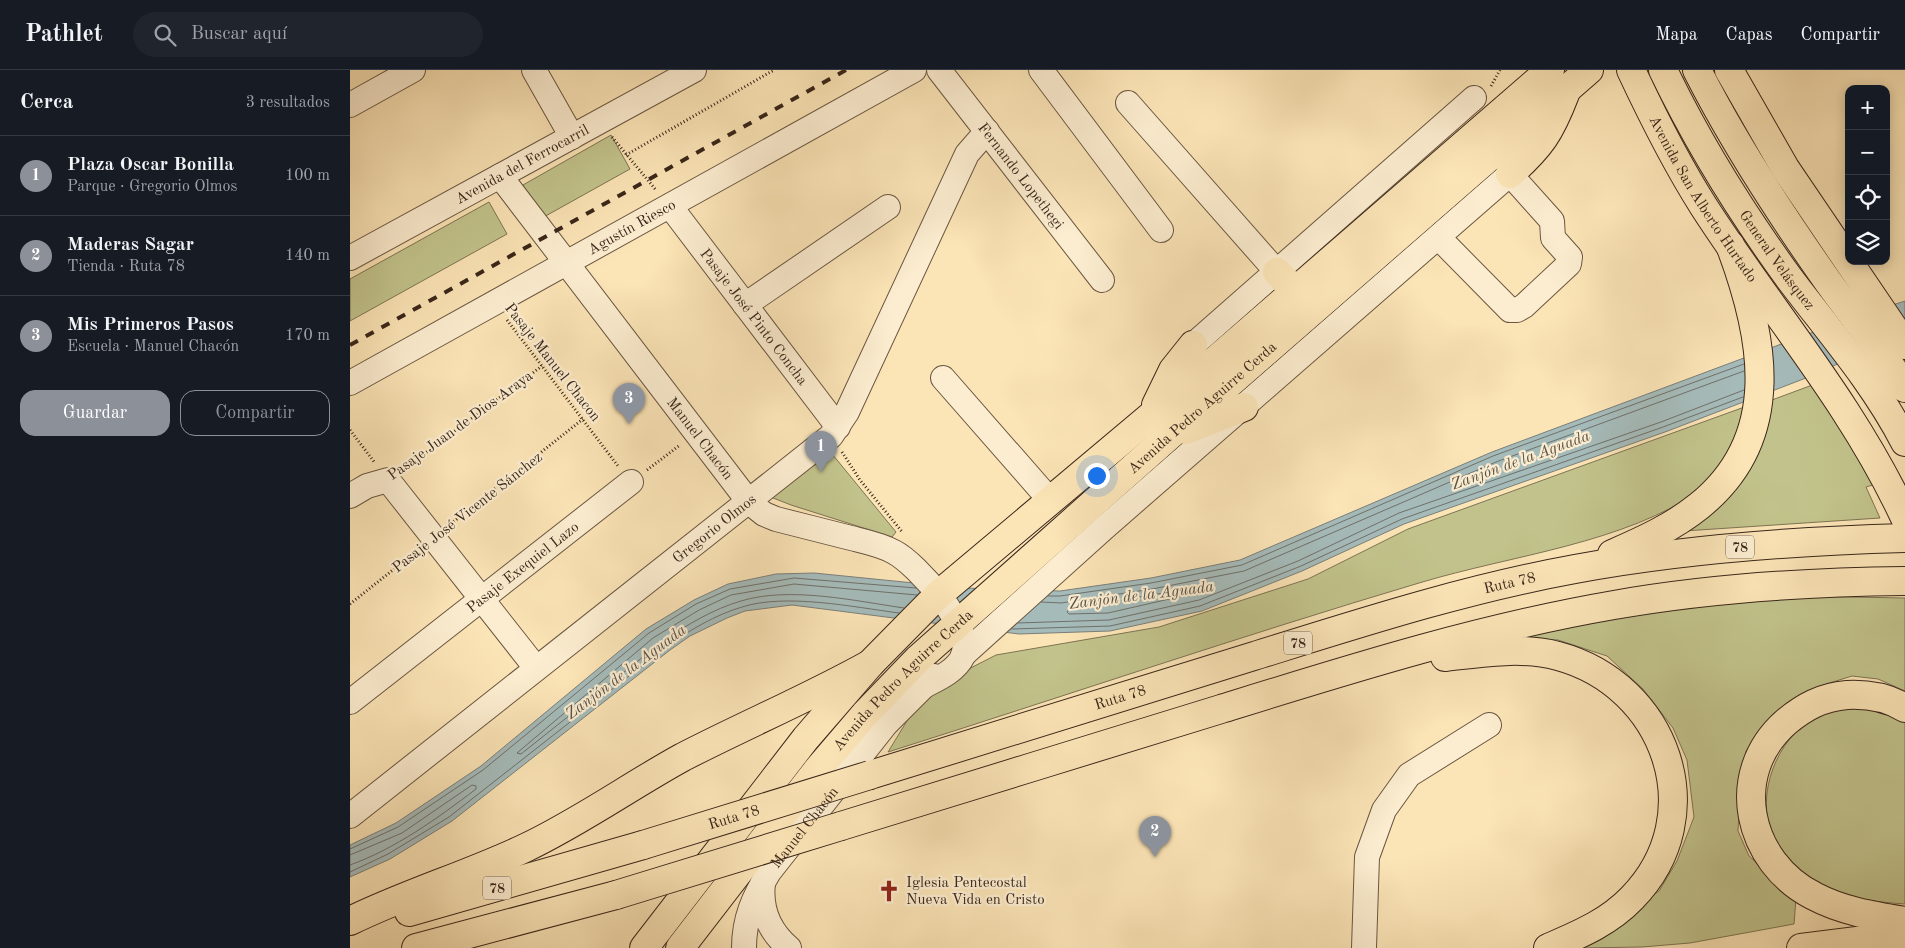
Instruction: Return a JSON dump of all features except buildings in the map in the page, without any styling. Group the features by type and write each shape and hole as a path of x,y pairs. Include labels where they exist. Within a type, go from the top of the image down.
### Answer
{"main road":[{"path":"1493,120 1520,70"},
{"name":"Avenida Pedro Aguirre Cerda","path":"644,948 806,738 870,664 958,576 1150,416 1493,120 1558,80 1589,70"},
{"name":"Avenida San Alberto Hurtado","path":"1631,70 1662,136 1704,208 1783,323 1828,384 1868,447 1904,522"},
{"name":"General Velásquez","path":"1663,70 1690,122 1739,204 1814,312 1862,374 1905,442"},
{"name":"General Velásquez","path":"1698,70 1756,174 1842,300 1898,355 1905,388"},
{"path":"1729,70 1784,168 1872,295 1898,355"},
{"path":"1510,174 1537,149 1549,134 1558,80"},
{"name":"Avenida Pedro Aguirre Cerda","path":"680,948 841,742 891,686 959,641 1003,582 1169,436 1558,80"},
{"path":"1576,569 1635,544 1700,506 1715,491 1741,456 1756,420 1760,401 1758,343 1746,290 1730,245"},
{"path":"1276,272 1295,291"},
{"path":"1150,416 1173,370 1193,344"},
{"path":"1169,436 1244,407"},
{"name":"Ruta 78","path":"350,927 481,893 643,845 1414,607 1497,585 1576,569 1904,522"},
{"path":"416,948 616,895 1354,668 1508,626 1617,604 1744,588 1797,584 1905,581"},
{"path":"1354,668 1486,652 1536,652 1557,656 1593,670 1628,694 1655,730 1669,765 1673,801 1672,821 1666,842 1647,880 1617,912 1598,925 1548,948"},
{"path":"350,921 489,865 528,847 682,758 811,696 870,664"},
{"path":"1905,708 1876,696 1856,695 1837,696 1807,706 1780,728 1759,756 1753,773 1751,790 1753,818 1761,843 1770,858 1796,885 1812,896 1832,904 1905,921"},
{"path":"1801,948 1905,935"}],"street":[{"path":"350,105 413,70"},
{"path":"534,70 572,137"},
{"name":"Avenida del Ferrocarril","path":"350,258 694,70"},
{"name":"Agustín Riesco","path":"350,383 914,70"},
{"name":"Fernando Lopethegi","path":"939,70 1102,280"},
{"path":"1041,70 1161,230"},
{"path":"1193,344 1474,98"},
{"path":"1128,103 1276,272"},
{"name":"Gregorio Olmos","path":"350,816 835,432 968,154 987,131"},
{"path":"1438,237 1510,310 1517,310 1524,306 1569,264 1570,257 1553,238 1552,221 1510,174"},
{"name":"Avenida Pedro Aguirre Cerda","path":"959,641 1048,579 1510,174"},
{"name":"Manuel Chacón","path":"500,176 749,502 764,514 776,519 868,542 894,551 922,573 938,595 959,641 945,662 924,686 886,724 764,881 748,914 744,948"},
{"name":"Pasaje José Pinto Concha","path":"670,206 745,305 835,432"},
{"path":"745,305 888,207"},
{"path":"942,378 1049,499"},
{"path":"388,480 536,668"},
{"name":"Pasaje Juan de Dios Araya","path":"350,496 367,486 388,480"},
{"name":"Pasaje Exequiel Lazo","path":"350,702 631,482"},
{"path":"1364,948 1367,857 1384,810 1409,775 1489,724"},
{"name":"Manuel Chacón","path":"764,881 762,899 766,918 775,934 789,948"}],"path":[{"path":"626,155 774,70"},
{"path":"600,122 670,206"},
{"name":"Pasaje Manuel Chacon","path":"494,303 631,482"},
{"name":"Pasaje Juan de Dios Araya","path":"388,480 542,366"},
{"name":"Pasaje José Vicente Sánchez","path":"350,604 583,420"},
{"path":"350,430 388,480"},
{"path":"835,432 860,480 908,538"},
{"path":"631,482 696,433"}],"green space":[{"path":"611,135 630,169 542,218 523,185"},
{"path":"489,202 507,234 350,321 350,279"},
{"path":"1815,384 1876,484 1866,487 1880,518 1684,531 1761,434 1772,400"},
{"path":"1750,405 1734,451 1722,472 1705,488 1673,507 1638,523 1566,546 1455,573 1352,603 888,752 913,711 959,674 996,655 1159,627 1308,579 1408,529"},
{"path":"828,449 896,532 892,537 791,505 763,494"},
{"path":"1797,596 1905,598 1905,691 1878,679 1852,676 1820,686 1773,714 1746,751 1740,793 1738,831 1749,856 1796,898 1794,924 1690,943 1642,947 1579,948 1659,891 1677,861 1694,817 1687,760 1673,728 1643,689 1607,656 1558,640 1512,636 1639,610"},
{"path":"1862,706 1905,716 1905,904 1872,901 1824,889 1796,872 1784,860 1769,827 1767,794 1770,777 1784,746 1795,733 1814,718 1834,711"}],"water":[{"name":"Zanjón de la Aguada","path":"1905,301 1905,334 1806,378 1665,432 1404,524 1302,571 1202,611 1110,631 1019,634 792,605 745,611 690,636 670,650 452,821 390,859 350,877 350,845 396,823 481,766 646,629 694,600 728,584 776,574 814,573 964,588 1060,591 1151,578 1240,560 1492,452 1843,321"}],"railway":[{"path":"350,345 846,70"}],"place":[{"name":"Mis Primeros Pasos","path":"629,424"},
{"name":"Plaza Oscar Bonilla","path":"821,472"},
{"name":"Maderas Sagar","path":"1155,857"},
{"name":"Iglesia Pentecostal Nueva Vida en Cristo","path":"889,891"}]}
